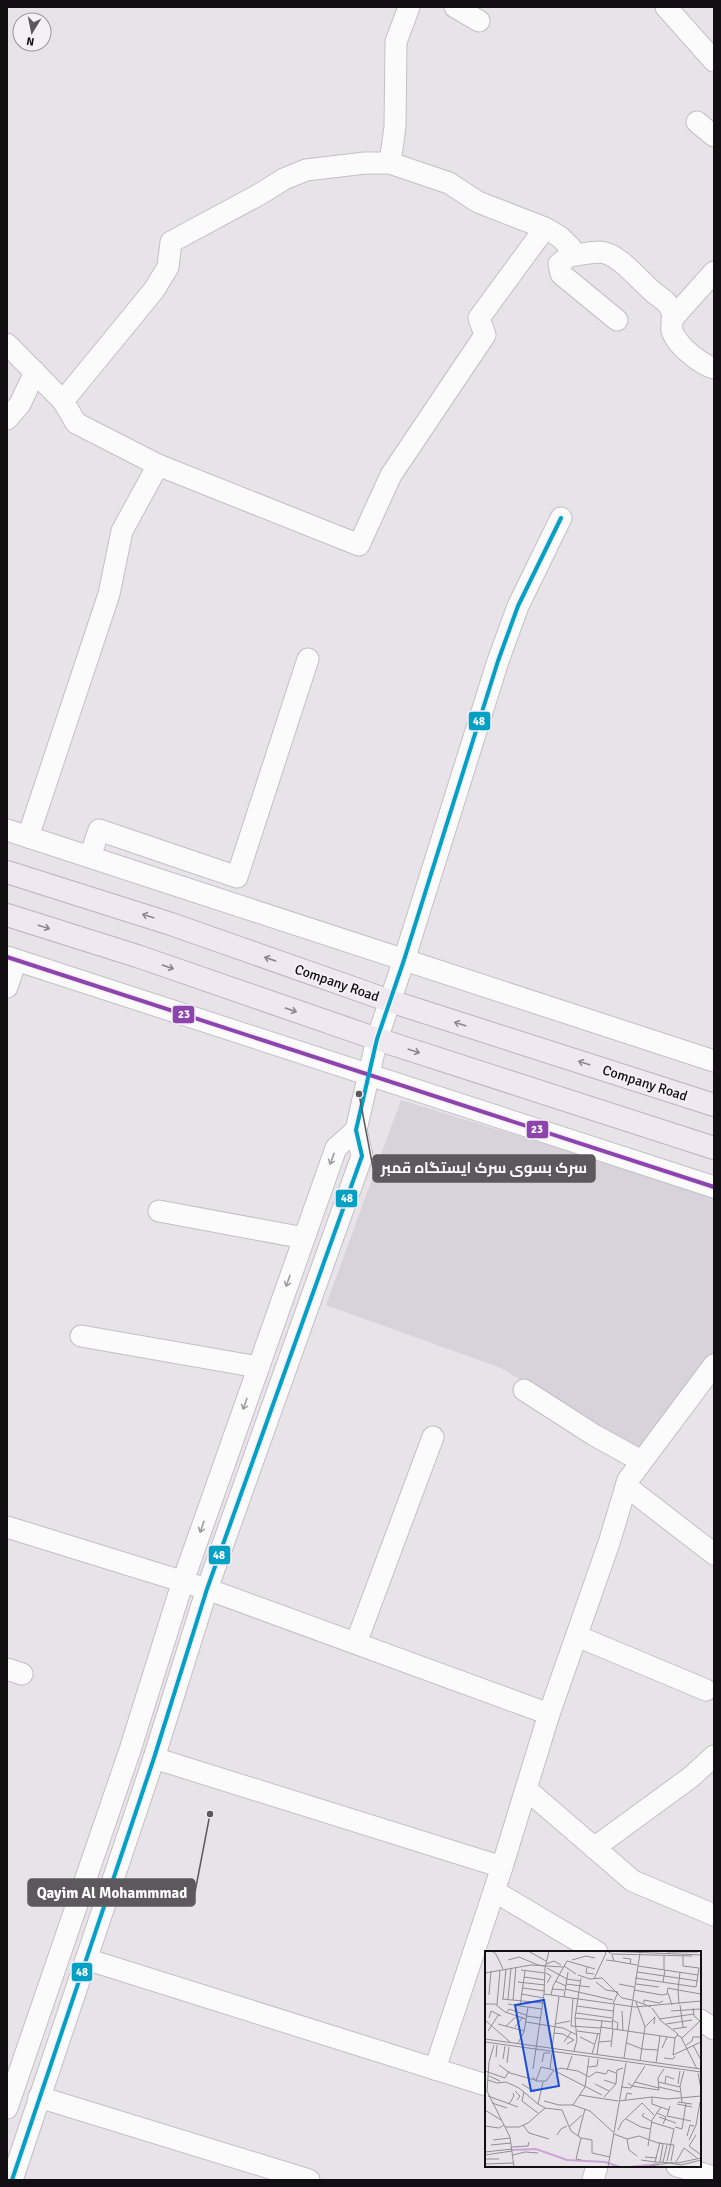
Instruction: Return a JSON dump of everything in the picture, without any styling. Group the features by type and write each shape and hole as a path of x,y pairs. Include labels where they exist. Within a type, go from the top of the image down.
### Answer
{"highway":[{"name":"Company Road","path":"7,872 171,924 390,1001 714,1105"},
{"path":"7,915 137,956 377,1040 714,1148"}],"street":[{"path":"390,163 395,127 396,42 409,7"},
{"path":"455,7 479,21"},
{"path":"666,7 714,61"},
{"path":"697,122 714,136"},
{"path":"63,401 154,290 168,267 171,242 260,194 284,179 306,170 365,163 390,163 449,183 478,202 545,228 560,237 571,248 570,256"},
{"path":"7,344 63,401 76,423 158,465 359,545 391,475 486,335 479,318 545,228"},
{"path":"617,320 562,274 559,264 570,256 600,252 610,256 637,275 651,291 663,298 672,312 672,331 682,345 705,366 714,368"},
{"path":"672,319 714,272"},
{"path":"7,419 20,404 35,372"},
{"path":"28,837 109,594 122,531 158,465"},
{"path":"12,2180 154,1758 207,1589 362,1156 356,1130 377,1040 404,960 498,661 518,606 561,518"},
{"path":"90,857 100,830 237,877 308,659"},
{"path":"7,830 714,1062"},
{"path":"7,986 11,958 714,1187"},
{"path":"7,2108 15,2058 130,1750 183,1581 336,1148 356,1130"},
{"path":"159,1210 304,1238"},
{"path":"82,1336 258,1367"},
{"path":"435,2069 502,1867 549,1714 609,1543 628,1480 714,1365"},
{"path":"524,1390 594,1435 641,1461"},
{"path":"356,1643 433,1437"},
{"path":"626,1486 714,1554"},
{"path":"7,1527 207,1589 549,1714"},
{"path":"576,1636 706,1690"},
{"path":"594,1848 691,1777 714,1756"},
{"path":"154,1758 502,1867"},
{"path":"526,1789 633,1881 714,1915"},
{"path":"494,1891 595,1951"},
{"path":"86,1959 485,2085"},
{"path":"701,2021 714,2029"},
{"path":"39,2098 308,2180"},
{"path":"593,2180 597,2167"},
{"path":"680,2167 714,2177"}],"shaded area":[{"path":"401,1100 714,1196 714,1371 640,1452 501,1368 326,1305"}],"transit line":[{"name":"48","path":"12,2180 154,1758 207,1589 362,1156 356,1130 377,1039 404,960 498,661 518,606 561,518"},
{"name":"23","path":"7,957 714,1187"}],"place":[{"name":"سرک بسوی سرک ایستگاه قمبر","path":"359,1094"},
{"name":"Qayim Al Mohammmad","path":"210,1814"}]}
